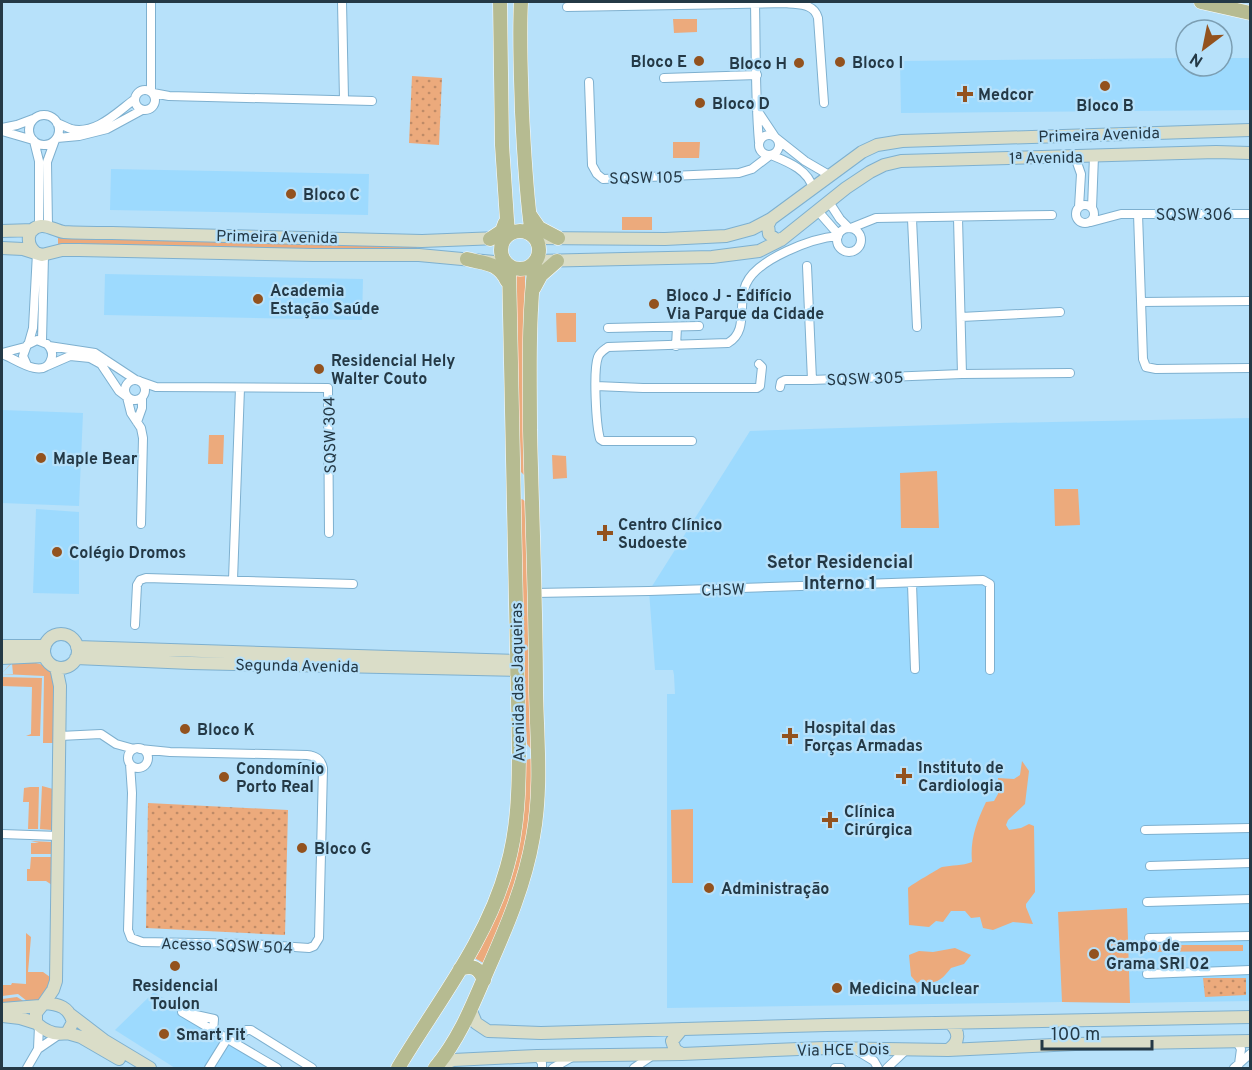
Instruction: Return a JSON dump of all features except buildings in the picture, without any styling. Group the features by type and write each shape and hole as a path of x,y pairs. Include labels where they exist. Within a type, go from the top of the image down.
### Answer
{"main road":[{"path":"1201,2 1251,13"},
{"path":"522,3 520,64 529,213 539,249 536,262"},
{"path":"499,4 502,145 507,212 507,236 500,250 507,264 521,270 536,262 712,257 750,253 767,248 781,240 846,188 877,169 901,162 904,153 902,141"},
{"path":"1210,152 1210,141 1218,131 1251,130"},
{"name":"Primeira Avenida","path":"916,141 1218,131"},
{"path":"1190,153 1196,143 1192,132"},
{"path":"507,236 520,231 534,236 558,238 715,238 752,229 771,219 829,175 862,152 877,145 916,141 916,151 921,159"},
{"path":"1190,153 1251,153"},
{"name":"1ª Avenida","path":"901,162 921,159 1190,153"},
{"path":"490,238 502,231 507,212"},
{"path":"529,213 539,228 558,238"},
{"path":"771,219 768,225 769,234 781,240"},
{"path":"43,228 55,234 57,240 55,247 42,253 28,243 29,237 43,228"},
{"name":"Primeira Avenida","path":"2,231 43,228 62,232 422,241 507,236"},
{"path":"750,253 756,242 752,229"},
{"path":"665,239 664,248 668,258"},
{"path":"419,255 423,247 422,241"},
{"name":"Primeira Avenida","path":"2,248 42,253 79,250 281,255 419,255 467,258 507,264"},
{"path":"467,258 497,267 502,271 510,291"},
{"path":"530,295 541,275 557,261"},
{"name":"Avenida das Jaqueiras","path":"436,1068 471,1011 523,885 537,806 536,620 531,502 530,295 536,262"},
{"name":"Avenida das Jaqueiras","path":"398,1068 484,927 507,869 516,815 519,749 510,291 507,264"},
{"path":"512,479 519,482 525,481 531,473"},
{"path":"513,499 522,497 531,502"},
{"path":"60,686 74,657 73,640 62,635 54,636 45,651 48,662 60,668 74,657"},
{"path":"2,646 45,651"},
{"path":"2,657 45,651"},
{"name":"Segunda Avenida","path":"74,657 517,665"},
{"path":"38,1025 36,1013 53,990 56,981 60,686 56,667"},
{"path":"519,749 529,754 538,751"},
{"path":"460,969 468,966 475,967 480,971 484,980"},
{"path":"56,981 73,1022 63,1034"},
{"path":"2,1010 42,1004 62,1006 105,1041 150,1068"},
{"name":"Via HCE Dois","path":"471,1011 476,1023 488,1031 541,1033 1249,1016"},
{"path":"2,1016 20,1018 51,1033 81,1037 134,1068"},
{"path":"1155,1019 1150,1035 1157,1043"},
{"path":"1132,1043 1138,1034 1133,1020"},
{"path":"1031,1046 1028,1036 1033,1021"},
{"path":"948,1050 955,1044 958,1037 956,1028 950,1023"},
{"path":"823,1048 831,1044 834,1038 827,1025"},
{"path":"851,1025 846,1039 856,1050"},
{"path":"682,1029 672,1041 675,1050 682,1054"},
{"path":"537,1056 531,1050 530,1042 541,1033"},
{"name":"Via HCE Dois","path":"436,1068 453,1060 537,1056 624,1056 823,1048 948,1050 1251,1041"}],"street":[{"path":"151,2 152,69 149,92 155,101 153,106"},
{"path":"342,2 344,99"},
{"path":"567,7 786,3 811,7 817,12 824,103"},
{"path":"755,4 757,75 755,107 759,146 763,154 789,162 804,173 813,189"},
{"path":"663,78 757,75"},
{"name":"SQSW 105","path":"589,82 592,165 600,177 609,180 740,173 752,169 770,156"},
{"path":"2,129 46,115 57,123 72,129 93,131 135,99 137,93 149,92 169,96 372,101"},
{"path":"2,129 38,144 47,145 56,139 107,129 142,110 148,110 169,96"},
{"path":"135,99 136,104 142,110"},
{"path":"755,107 776,138 779,148 770,156"},
{"path":"34,119 29,127 39,161 43,194 43,228"},
{"path":"43,194 47,162 59,131 57,123"},
{"path":"752,169 765,135 776,138 829,175"},
{"path":"1075,157 1081,174 1079,207 1076,215 1082,223 1091,222 1095,215 1093,209 1094,156"},
{"path":"829,202 840,219 857,231 861,237"},
{"path":"1079,207 1084,205 1093,209"},
{"name":"SQSW 306","path":"1093,209 1113,216"},
{"path":"817,210 838,235 839,248"},
{"name":"SQSW 306","path":"1091,222 1113,216 1138,214 1251,214"},
{"name":"SQSW 306","path":"1138,214 1143,360 1149,368 1251,368"},
{"path":"692,441 601,440 598,436 596,386 598,358 606,348 728,343 741,329 741,301 748,279 770,259 838,235 871,219 1052,215"},
{"path":"958,218 962,374"},
{"path":"812,243 839,248 846,252 855,252 861,246 861,237 871,219"},
{"path":"912,219 916,327"},
{"path":"42,253 46,343 52,356 47,366"},
{"path":"27,365 23,356 33,328 42,253"},
{"name":"SQSW 305","path":"807,266 812,380 962,374 1070,373"},
{"path":"1141,302 1251,301"},
{"path":"961,317 1060,312"},
{"path":"608,328 699,326"},
{"path":"676,346 677,327"},
{"path":"2,353 37,340 46,343"},
{"name":"SQSW 304","path":"46,343 95,353 137,380 156,387 328,388 329,533"},
{"path":"2,353 37,369 70,356 90,358 101,364 119,391 127,397 133,400 143,396"},
{"path":"596,386 757,388 760,387 762,367 759,364"},
{"path":"136,422 142,408 145,388 137,380 127,384 125,390 131,413 136,422 141,428 143,438 141,524"},
{"path":"780,387 781,382 785,380 812,380"},
{"name":"SQSW 304","path":"143,396 172,387"},
{"path":"233,580 240,388"},
{"path":"135,625 136,590 138,582 142,579 353,584"},
{"name":"CHSW","path":"534,592 912,584 983,580 989,583 990,670"},
{"path":"912,584 915,669"},
{"path":"86,734 102,739 134,767 144,766 147,755 137,749 129,754 129,762"},
{"name":"Acesso SQSW 504","path":"60,736 101,734 116,744 137,749 170,752 307,755 319,759 323,768 319,938 314,946 309,948 250,944 142,942 131,938 128,930 132,789 129,762"},
{"name":"Acesso SQSW 504","path":"132,789 144,766 156,755 170,752"},
{"path":"1145,830 1251,828"},
{"path":"2,834 58,836"},
{"path":"1150,866 1251,863"},
{"path":"1147,902 1251,899"},
{"path":"1149,938 1251,936"},
{"path":"1147,974 1251,970"},
{"path":"38,1025 38,1049"},
{"path":"209,1068 231,1041 246,1030 251,1030 312,1068"},
{"path":"213,1032 277,1068"},
{"path":"27,1068 38,1049 63,1034"},
{"path":"1236,1066 1241,1050 1237,1042"},
{"path":"887,1068 907,1048"},
{"path":"856,1050 874,1061 878,1068"},
{"path":"1236,1066 1251,1054"},
{"path":"634,1068 653,1055"},
{"path":"537,1056 542,1063 542,1068"},
{"path":"624,1056 629,1062 628,1068"},
{"path":"553,1068 572,1057"},
{"path":"835,1068 841,1068"}],"shaded area":[{"path":"673,19 697,19 697,32 674,33"},
{"path":"1174,58 1174,78 1234,78 1234,58 1250,58 1250,110 901,113 900,61"},
{"path":"412,76 442,78 439,145 409,143"},
{"path":"673,142 700,142 699,158 673,158"},
{"path":"111,169 369,174 368,215 110,210"},
{"path":"622,217 652,217 652,230 622,230"},
{"path":"58,237 417,247 416,250 387,250 58,246"},
{"path":"105,274 363,279 362,320 104,315"},
{"path":"514,276 525,276 528,474 525,476 521,472 517,422"},
{"path":"556,313 576,313 576,342 557,342"},
{"name":"Maple Bear","path":"2,410 83,413 79,506 2,503"},
{"path":"1250,418 1250,1001 667,1008 667,694 675,694 673,670 655,670 649,591 750,431"},
{"path":"209,435 224,435 223,464 208,464"},
{"path":"552,455 566,456 567,478 553,479"},
{"path":"937,471 939,528 901,528 900,473"},
{"path":"1054,489 1078,489 1080,525 1055,526"},
{"path":"519,500 526,502 526,534 530,551 533,748 531,749 527,744 525,713"},
{"name":"Colégio Dromos","path":"36,509 79,512 79,594 33,593"},
{"path":"12,662 41,664 55,675 54,743 43,743 44,676 2,674 13,674 12,663 2,673"},
{"path":"2,677 42,678 40,736 26,736 31,734 32,687 2,686"},
{"path":"533,758 534,778 525,860 487,965 471,956 493,916 526,760"},
{"path":"1022,761 1029,771 1025,804 1008,820 1006,825 1009,830 1029,824 1034,826 1035,892 1026,904 1033,924 1013,922 993,930 983,928 980,917 971,918 965,911 951,911 943,922 936,921 929,927 909,925 908,888 942,867 972,862 974,832 986,802 994,801 998,794 998,778 1014,779 1020,775"},
{"path":"42,786 53,789 52,830 40,829"},
{"path":"39,787 38,829 28,829 29,802 23,802 24,788"},
{"path":"148,803 288,810 285,935 146,928"},
{"path":"693,809 693,883 672,883 671,810"},
{"path":"31,841 51,842 52,854 31,854 31,843 39,843"},
{"path":"31,857 52,857 52,885 46,881 27,881 27,869 30,869"},
{"name":"Campo de Grama SRI 02","path":"1127,908 1130,1003 1062,1002 1058,912"},
{"path":"26,933 31,937 28,972 43,972 50,977 50,989 43,1000 2,1006 2,999 17,997 27,1001 18,994 2,996 2,983 3,985 26,984"},
{"path":"1142,945 1243,945 1243,951 1142,952"},
{"path":"955,948 971,955 964,964 951,968 946,975 934,982 925,983 923,980 917,983 911,976 909,955 919,951 933,952"},
{"path":"1203,978 1246,978 1246,995 1205,997"},
{"path":"154,992 272,1068 175,1068 115,1030"}],"place":[{"name":"Bloco E","path":"699,61"},
{"name":"Bloco I","path":"840,62"},
{"name":"Bloco H","path":"799,63"},
{"name":"Bloco B","path":"1105,86"},
{"name":"Medcor","path":"965,94"},
{"name":"Bloco D","path":"700,103"},
{"name":"Bloco C","path":"291,194"},
{"name":"Academia Estação Saúde","path":"258,299"},
{"name":"Bloco J - Edifício Via Parque da Cidade","path":"654,304"},
{"name":"Residencial Hely Walter Couto","path":"319,369"},
{"name":"Maple Bear","path":"41,458"},
{"name":"Centro Clínico Sudoeste","path":"605,533"},
{"name":"Colégio Dromos","path":"57,552"},
{"name":"Bloco K","path":"185,729"},
{"name":"Hospital das Forças Armadas","path":"790,736"},
{"name":"Instituto de Cardiologia","path":"904,776"},
{"name":"Condomínio Porto Real","path":"224,777"},
{"name":"Clínica Cirúrgica","path":"830,820"},
{"name":"Bloco G","path":"302,848"},
{"name":"Administração","path":"709,888"},
{"name":"Campo de Grama SRI 02","path":"1094,954"},
{"name":"Residencial Toulon","path":"175,966"},
{"name":"Medicina Nuclear","path":"837,988"},
{"name":"Smart Fit","path":"164,1034"}],"district":[{"name":"Setor Residencial Interno 1","path":"840,572"}]}
